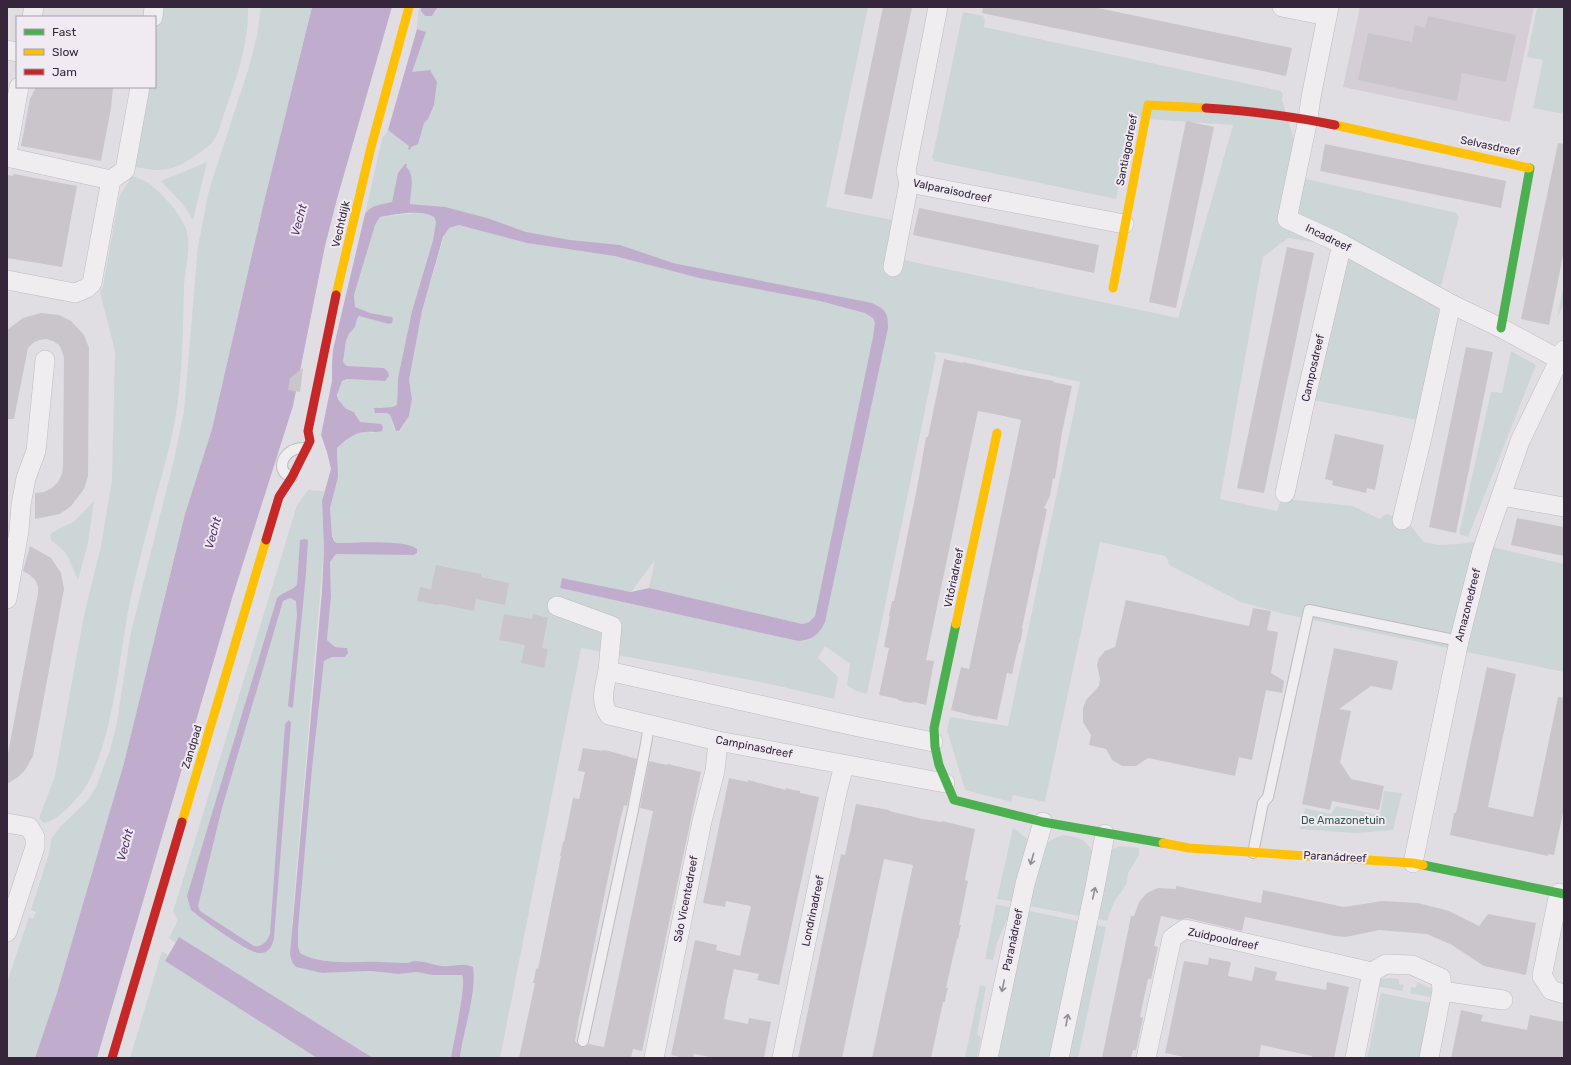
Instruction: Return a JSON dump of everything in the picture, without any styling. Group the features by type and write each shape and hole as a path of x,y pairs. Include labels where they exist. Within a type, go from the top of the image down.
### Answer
{"street":[{"name":"Vechtdijk","path":"308,448 310,441 308,431 330,318 371,147 409,7"},
{"name":"Valparaisodreef","path":"938,7 906,172 909,183 1124,224"},
{"path":"1282,7 1328,11"},
{"name":"Incadreef","path":"1328,11 1308,119 1287,219 1342,244 1451,304 1562,357"},
{"path":"7,153 19,88"},
{"path":"7,280 75,293 87,288 92,283 111,180 124,170 140,88"},
{"name":"Santiagodreef","path":"1113,288 1124,224 1148,105 1232,110 1308,119"},
{"name":"Selvasdreef","path":"1308,119 1530,168 1501,328"},
{"path":"7,157 111,180"},
{"path":"893,267 909,183"},
{"name":"Camposdreef","path":"1285,493 1342,244"},
{"path":"1402,520 1423,433 1451,304"},
{"name":"Amazonedreef","path":"1413,863 1459,641 1482,551 1520,440 1562,357"},
{"path":"7,599 11,551 19,530 14,506 36,451 45,360"},
{"name":"Vitóriadreef","path":"934,735 997,433"},
{"name":"Zandpad","path":"112,1058 279,497 308,448"},
{"path":"1501,496 1564,507"},
{"name":"Campinasdreef","path":"557,606 612,626 608,671 603,700 604,708 609,715 718,740 945,783"},
{"path":"608,671 854,726 934,735"},
{"name":"Paranádreef","path":"934,735 945,783 954,800 1043,822 1189,848 1253,854 1382,860 1413,863 1562,894"},
{"name":"Sáo Vicentedreef","path":"654,1058 702,821 715,771 718,740"},
{"name":"Londrinadreef","path":"782,1058 844,764"},
{"name":"Paranádreef","path":"988,1058 1025,884 1043,822"},
{"path":"7,823 29,827 35,837 35,848 7,932"},
{"path":"1059,1058 1105,834"},
{"path":"1562,894 1542,976 1551,990 1564,994"},
{"name":"Zuidpooldreef","path":"1146,1058 1172,938 1185,929 1372,972"},
{"path":"1355,1058 1372,972 1386,964 1412,965 1441,978 1442,991 1429,1058"},
{"path":"1442,991 1503,1000"}],"lane":[{"path":"292,477 286,475 283,470 282,464 284,458 296,449 308,448"},
{"path":"1253,854 1263,803 1268,797 1308,610 1459,641"},
{"path":"583,1041 644,756 649,725"}],"shaded area":[{"path":"1360,7 1534,7 1510,122 1343,87"}],"green space":[{"path":"161,7 248,7 248,21 241,62 215,139 187,162 164,170 131,166 146,88 156,88 156,34"},
{"path":"261,7 312,7 264,202 212,429 185,514 124,763 57,993 35,1058 7,1058 7,982 29,917 33,919 36,912 31,910 50,850 51,839 61,826 87,801 96,787 110,750 116,727 131,632 174,459 184,411 198,246 209,190 248,70 257,36"},
{"path":"419,7 435,13 438,7 868,7 826,207 908,223 904,260 1178,318 1233,125 1133,118 1116,199 934,161 934,159 932,159 963,12 984,16 984,27 1281,91 1281,93 1283,93 1282,100 1306,179 1457,213 1459,216 1441,286 1428,422 1307,399 1343,247 1288,238 1263,257 1220,499 1277,511 1280,502 1285,499 1353,506 1380,519 1386,514 1405,519 1424,542 1439,545 1480,541 1497,548 1564,564 1564,672 1284,614 1241,602 1169,565 1165,556 1100,542 1045,802 1013,795 1011,802 965,790 947,730 950,717 1008,726 1080,382 946,353 934,352 936,356 867,694 856,691 847,685 850,664 825,646 818,658 838,677 834,699 770,684 581,648 500,1058 460,1058 471,995 473,971 461,967 441,966 417,961 405,963 329,961 309,957 300,953 298,946 298,930 312,769 324,661 332,657 345,657 347,648 335,647 327,640 331,597 330,562 335,554 381,554 383,542 337,543 333,537 330,516 338,462 337,448 358,433 374,433 365,423 360,422 352,410 341,404 338,394 340,384 342,381 348,379 385,381 343,363 346,341 360,316 389,324 392,323 393,319 388,316 370,313 355,308 354,295 371,234 380,217 416,213 429,214 434,217 436,222 433,239 412,311 398,378 397,405 392,407 378,407 390,415 394,429 398,432 409,416 412,399 409,380 422,311 445,233 449,228 459,225 528,243 409,204 411,176 394,204 365,214 382,139 388,130 390,132 416,36","holes":["655,560 649,588 802,624 809,622 815,616 808,640 798,641 560,588 562,578 631,592","573,603 569,621 557,614"]},
{"path":"1537,7 1564,7 1564,114 1533,108 1543,60 1527,57"},
{"path":"207,162 193,220 182,203 161,181"},
{"path":"132,176 145,181 163,196 175,209 186,229 188,236 178,403 171,442 144,541 133,590 106,735 88,783 78,797 58,817 44,823 39,818 55,776 84,615 101,546 112,479 115,351 100,292 103,286 119,197"},
{"path":"1564,284 1564,304 1557,318"},
{"path":"1511,351 1536,365 1468,537 1459,534 1491,392 1502,393"},
{"path":"308,490 324,491 322,501 324,549 292,923 296,966 322,973 370,971 399,974 417,972 432,975 462,975 463,989 451,1058 373,1058 180,938 176,943 169,938 178,920 173,912 297,505"},
{"path":"94,501 88,543 78,580 68,557 63,550 51,540 50,535 75,521"},
{"name":"De Amazonetuin","path":"1384,791 1402,793 1393,830 1355,833 1300,829 1305,808 1331,814 1336,806 1380,815"},
{"path":"1013,828 1029,840 1016,902 997,899"},
{"path":"1063,835 1081,840 1088,845 1094,853 1084,917 1026,905 1041,855 1049,842"},
{"path":"1120,846 1139,848 1139,855 1128,873 1127,883 1113,904 1107,921 1094,918 1111,850"},
{"path":"996,904 1012,908 997,943 993,960 985,959"},
{"path":"1025,910 1083,922 1055,1058 993,1058"},
{"path":"1092,924 1106,927 1078,1058 1065,1058"},
{"path":"162,951 168,955 165,961 317,1058 130,1058"},
{"path":"1379,979 1399,979 1399,984 1404,985 1402,991 1377,986"},
{"path":"1417,982 1437,991 1436,998 1410,993 1411,987 1416,988"},
{"path":"980,985 986,987 977,1034 981,1038 977,1058 965,1058"},
{"path":"1381,993 1430,1003 1419,1058 1367,1058"}],"water":[{"name":"Vecht","path":"312,7 392,7 325,246 293,406 233,595 97,1058 35,1058 57,993 124,763 185,514 212,429 264,202"},
{"path":"421,7 438,7 432,16 425,16 421,11"},
{"path":"417,29 426,32 412,72 430,70 437,82 434,105 428,119 424,123 418,144 411,147 410,150 408,149 409,146 388,130"},
{"path":"405,164 407,164 406,167 409,170 412,179 410,204 445,207 487,218 526,232 570,240 620,245 673,263 872,303 885,312 888,323 825,622 818,633 814,636 798,641 560,588 562,578 631,592 649,588 802,624 809,622 815,616 873,337 875,323 873,318 865,313 820,301 699,278 615,256 527,243 459,225 449,228 443,237 422,311 409,380 412,399 409,416 399,431 396,431 390,415 387,413 375,413 374,408 392,407 397,405 398,378 412,311 433,240 436,222 434,217 423,213 408,213 380,217 375,225 354,295 355,307 370,313 392,317 393,319 392,323 389,324 359,316 355,327 349,334 346,341 343,362 347,366 384,368 388,372 389,376 385,381 347,379 342,381 337,395 338,399 345,408 354,412 360,422 381,424 383,427 382,431 362,432 354,435 337,448 338,477 330,508 332,536 334,541 337,543 379,542 402,544 417,549 417,553 413,555 336,554 330,562 331,597 327,640 335,647 347,648 348,653 345,657 332,657 324,661 312,769 298,930 298,946 300,953 319,960 340,962 406,963 415,961 442,966 465,965 473,967 473,988 460,1058 451,1058 463,989 462,975 432,975 417,972 399,974 370,971 322,973 296,967 292,962 290,954 322,591 324,549 322,501 331,469 321,435 332,381 333,350 365,214 371,208 380,204 392,202 398,173"},
{"path":"300,540 308,540 306,574 293,706 292,708 288,706 297,615 296,601 290,598 283,601 222,808 198,906 200,911 254,946 262,945 269,937 285,724 289,720 291,723 274,937 270,948 265,952 259,953 245,948 214,928 191,910 187,896 277,598 297,585"},
{"path":"179,937 373,1058 317,1058 165,961"}],"building":[{"path":"883,7 912,7 872,199 844,194"},
{"path":"983,7 1093,7 1292,48 1286,76 982,13"},
{"path":"1428,16 1516,35 1506,82 1462,73 1457,101 1358,80 1368,33 1412,42 1415,25 1425,28"},
{"path":"36,88 113,88 111,108 101,161 21,146 30,99"},
{"path":"1186,121 1214,127 1176,308 1149,302"},
{"path":"1558,143 1564,144 1564,251 1549,325 1521,319"},
{"path":"1325,144 1506,181 1501,208 1320,171"},
{"path":"14,174 77,186 62,267 7,258 7,175 13,176"},
{"path":"919,208 1099,245 1094,273 913,235"},
{"path":"1287,247 1314,253 1264,493 1237,488"},
{"path":"41,313 59,315 71,321 84,335 89,348 88,476 84,489 71,506 60,514 35,519 35,493 44,492 52,488 58,482 62,474 64,358 59,345 46,339 33,343 28,348 14,419 7,419 7,330 23,318"},
{"path":"1466,347 1493,352 1456,533 1429,527"},
{"path":"944,359 1072,386 1062,432 1055,479 1053,478 1050,496 1044,508 1047,509 1020,643 1012,674 1007,673 997,720 951,710 961,667 969,669 1021,420 999,415 978,411 926,660 934,661 926,705 905,702 879,695 889,648 884,647 889,616 892,601 894,601 926,437 928,437"},
{"path":"303,368 300,392 288,390 290,378"},
{"path":"1335,434 1384,445 1375,490 1367,488 1366,493 1332,485 1333,481 1325,479"},
{"path":"1517,518 1564,527 1564,556 1511,545"},
{"path":"30,546 51,558 61,573 64,589 33,756 25,770 18,777 7,784 7,759 38,593 38,586 35,580 23,571"},
{"path":"436,565 481,574 481,577 509,583 505,605 476,599 474,611 417,601 420,587 431,589"},
{"path":"1126,600 1249,626 1253,608 1271,611 1267,630 1278,632 1271,673 1284,681 1282,693 1266,690 1252,760 1239,757 1235,776 1148,758 1136,766 1122,766 1112,760 1106,749 1089,745 1091,735 1083,722 1083,708 1086,700 1099,686 1100,679 1097,665 1099,658 1105,651 1115,647"},
{"path":"504,614 532,619 533,614 548,618 542,648 548,649 544,668 521,663 525,645 499,640"},
{"path":"1334,648 1398,661 1392,690 1371,686 1339,709 1351,711 1340,762 1351,779 1384,786 1379,810 1332,801 1330,810 1302,804"},
{"path":"1487,667 1516,674 1488,807 1533,817 1558,697 1564,698 1564,808 1554,855 1548,854 1548,856 1450,835"},
{"path":"583,748 609,751 637,759 627,806 624,805 619,825 579,1018 575,1041 581,1047 585,1047 589,1044 604,1047 653,811 640,808 649,761 701,772 642,1051 633,1049 631,1058 519,1058 535,983 533,983 536,968 538,969 573,798 579,799 585,772 578,771"},
{"path":"729,778 748,782 748,780 786,790 786,788 819,797 779,985 757,980 759,974 734,969 727,1000 724,1019 748,1024 749,1018 771,1022 764,1058 715,1058 694,1054 693,1058 683,1058 671,1055 695,940 717,945 716,950 740,956 751,906 726,901 725,907 703,903"},
{"path":"856,804 975,829 965,880 968,881 959,925 961,925 946,988 948,988 945,1002 943,1002 931,1058 872,1058 913,865 884,859 842,1058 798,1058 841,854 845,855"},
{"path":"1176,886 1261,903 1263,890 1344,907 1382,901 1418,903 1449,911 1479,926 1488,914 1536,923 1526,975 1484,966 1452,945 1427,934 1379,930 1346,937 1335,936 1245,917 1242,931 1187,918 1179,920 1161,916 1154,946 1158,947 1151,979 1148,979 1140,1017 1143,1018 1136,1050 1133,1050 1131,1058 1102,1058 1131,916 1134,916 1139,902 1147,893 1158,888 1176,889"},
{"path":"1209,958 1231,962 1228,976 1252,981 1255,967 1277,972 1275,980 1326,990 1327,982 1349,987 1334,1058 1312,1058 1312,1056 1261,1045 1259,1058 1188,1058 1165,1053 1184,961 1208,965"},
{"path":"1461,1010 1483,1015 1481,1021 1527,1030 1530,1015 1564,1022 1564,1058 1451,1058"}],"traffic: fast":[{"path":"1501,328 1529,168"},
{"path":"956,624 934,728 935,747 939,765 954,800 1043,822 1163,843"},
{"path":"1423,865 1564,894"}],"traffic: slow":[{"path":"336,295 371,147 409,7"},
{"path":"1113,288 1148,105 1206,108"},
{"path":"1335,125 1529,168"},
{"path":"956,624 997,433"},
{"path":"182,822 266,540"},
{"path":"1163,843 1189,848 1413,863 1423,865"}],"traffic: jam":[{"path":"1206,108 1271,114 1335,125"},
{"path":"266,540 279,497 292,477 310,441 308,431 336,295"},
{"path":"112,1058 182,822"}]}
